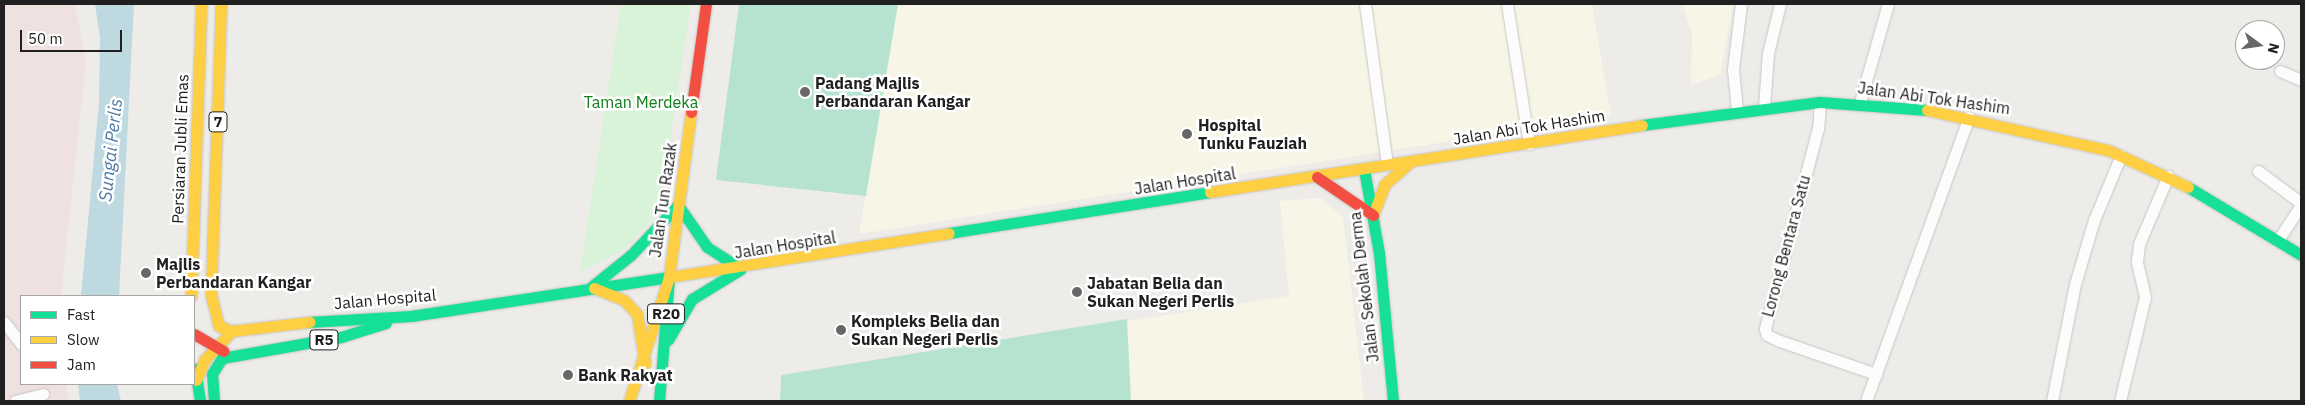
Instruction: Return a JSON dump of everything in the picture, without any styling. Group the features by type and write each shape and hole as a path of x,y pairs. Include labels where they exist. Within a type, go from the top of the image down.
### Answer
{"main road":[{"name":"Persiaran Jubli Emas","path":"191,295 201,4"},
{"name":"7","path":"221,4 211,295 215,321 232,332"},
{"name":"Jalan Tun Razak","path":"658,401 669,277 705,4"},
{"name":"Jalan Abi Tok Hashim","path":"1387,165 1737,110 1820,102 1860,102 1968,117 2060,136 2121,155 2168,176 2301,255"},
{"path":"1318,177 1373,215 1385,184 1411,162"},
{"name":"Jalan Hospital","path":"232,332 344,318 411,316 591,287 741,269 1387,165"},
{"name":"Jalan Sekolah Derma","path":"1364,169 1373,215 1393,401"},
{"path":"591,287 632,255 678,205 707,247 741,269 682,309 663,352"},
{"path":"192,242 213,241"},
{"path":"629,401 645,363 669,277"},
{"path":"591,287 624,300 637,314 645,363"},
{"name":"R5","path":"214,401 211,380 215,365 234,354 341,337 411,316"},
{"path":"200,401 195,369 232,332"},
{"path":"195,335 214,348 234,354"}],"street":[{"path":"1365,4 1387,165"},
{"path":"1507,4 1529,144"},
{"path":"1737,110 1733,76 1741,4"},
{"path":"1764,107 1768,53 1780,4"},
{"path":"1860,102 1888,4"},
{"path":"2280,71 2301,80"},
{"name":"Lorong Bentara Satu","path":"1820,102 1818,128 1765,329 1767,335 1780,341 1876,374"},
{"path":"1866,401 1968,117"},
{"path":"2052,401 2075,284 2094,220 2121,155"},
{"path":"2258,171 2301,204 2278,240"},
{"path":"2120,401 2144,297 2137,261 2139,244 2168,176"},
{"path":"4,322 20,343"},
{"path":"15,401 44,393"}],"shaded area":[{"path":"4,4 75,4 86,62 61,295 20,295 20,385 66,385 69,401 4,401"},
{"name":"Hospital Tunku Fauziah","path":"898,4 1592,4 1611,116 859,234"},
{"path":"1682,4 1733,4 1720,75 1691,85 1692,34"},
{"path":"1319,198 1343,217 1364,401 780,401 781,375 1289,296 1280,201"}],"green space":[{"name":"Taman Merdeka","path":"621,4 691,4 661,200 653,218 625,249 580,272"},
{"name":"Padang Majlis Perbandaran Kangar","path":"739,4 898,4 866,196 716,180"},
{"path":"1127,319 1131,401 780,401 781,375"}],"water":[{"name":"Sungai Perlis","path":"95,4 134,4 119,295 81,295 99,103 100,39"},
{"path":"78,385 117,385 121,401 80,401"}],"traffic: fast":[{"path":"1642,125 1820,102 1927,110"},
{"path":"1364,169 1379,253 1393,401"},
{"path":"2188,187 2301,255"},
{"path":"949,233 1210,192"},
{"path":"678,205 707,247 741,269"},
{"path":"591,287 631,255 678,205"},
{"path":"668,340 692,299 741,269"},
{"path":"309,322 411,316 669,277 659,401"},
{"path":"214,401 212,374 222,358 341,337 386,323"},
{"path":"195,369 200,401"}],"traffic: slow":[{"path":"191,295 201,4"},
{"path":"221,4 211,295 219,326 232,331 309,322"},
{"path":"1927,110 2108,150 2188,187"},
{"path":"629,401 669,277 691,112"},
{"path":"1210,192 1642,125"},
{"path":"1373,215 1385,184 1408,164"},
{"path":"669,277 949,233"},
{"path":"594,288 624,300 637,314 645,363"},
{"path":"196,380 205,359 232,331"}],"traffic: jam":[{"path":"691,112 706,4"},
{"path":"1317,177 1373,215"},
{"path":"195,335 224,351"}],"place":[{"name":"Padang Majlis Perbandaran Kangar","path":"805,92"},
{"name":"Hospital Tunku Fauziah","path":"1187,134"},
{"name":"Majlis Perbandaran Kangar","path":"146,273"},
{"name":"Jabatan Belia dan Sukan Negeri Perlis","path":"1077,292"},
{"name":"Kompleks Belia dan Sukan Negeri Perlis","path":"841,330"},
{"name":"Bank Rakyat","path":"568,375"}]}
